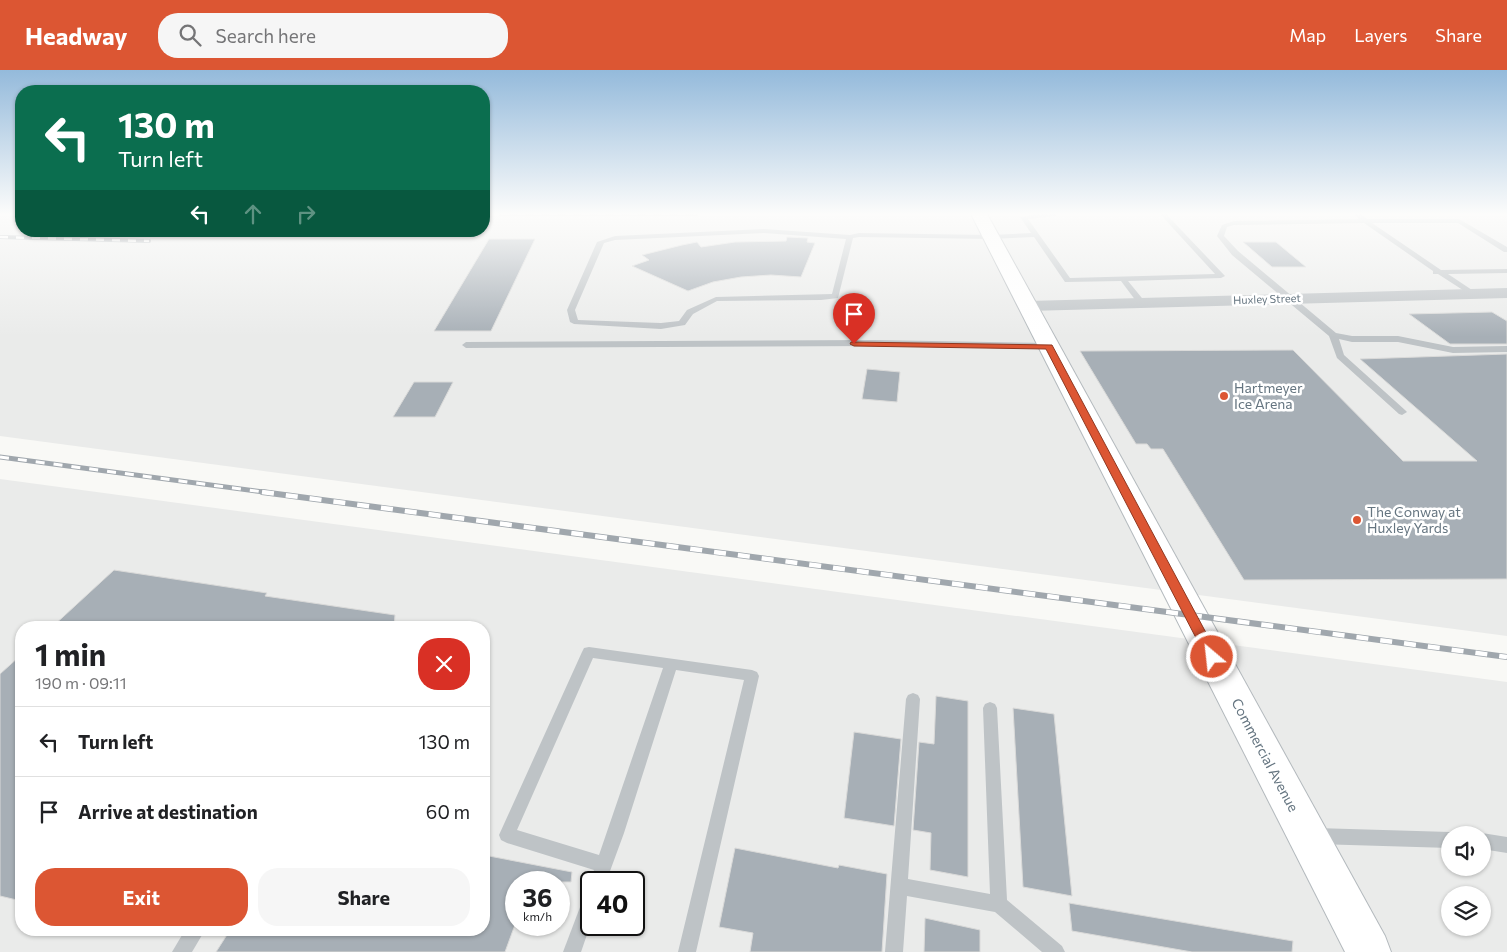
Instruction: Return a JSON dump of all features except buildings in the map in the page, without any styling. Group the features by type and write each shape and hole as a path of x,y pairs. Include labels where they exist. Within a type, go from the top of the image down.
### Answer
{"street":[{"name":"Commercial Avenue","path":"1000,255 1369,952"},
{"name":"Huxley Street","path":"1028,306 1469,292 1507,293"}],"lane":[{"path":"596,255 571,310 574,322 662,326 682,323 690,312 716,299 821,298 835,296 845,255"},
{"path":"1050,255 1068,280 1221,276 1202,255"},
{"path":"1238,255 1334,335 1352,339 1398,339 1453,350 1506,350"},
{"path":"1413,255 1469,292"},
{"path":"1436,272 1507,271"},
{"path":"1123,279 1142,302"},
{"path":"1334,335 1340,356 1402,412"},
{"path":"466,345 874,343 1049,346"},
{"path":"604,865 507,835 589,652 752,676 690,945"},
{"path":"602,871 671,664"},
{"path":"894,952 913,699"},
{"path":"990,708 999,904"},
{"path":"1307,835 1441,840"},
{"path":"1491,842 1507,845"},
{"path":"899,886 999,904 1056,952"},
{"path":"572,952 580,930"},
{"path":"181,952 192,936"}],"shaded area":[{"path":"0,255 1507,255 1507,636 0,436"},
{"path":"0,479 1507,682 1507,952 0,952"}],"railway":[{"path":"0,457 271,493"},
{"path":"262,492 1507,657"}],"place":[{"name":"Hartmeyer Ice Arena","path":"1224,396"},
{"name":"The Conway at Huxley Yards","path":"1357,520"}],"route":[{"path":"854,344 1049,346 1212,657"}]}
